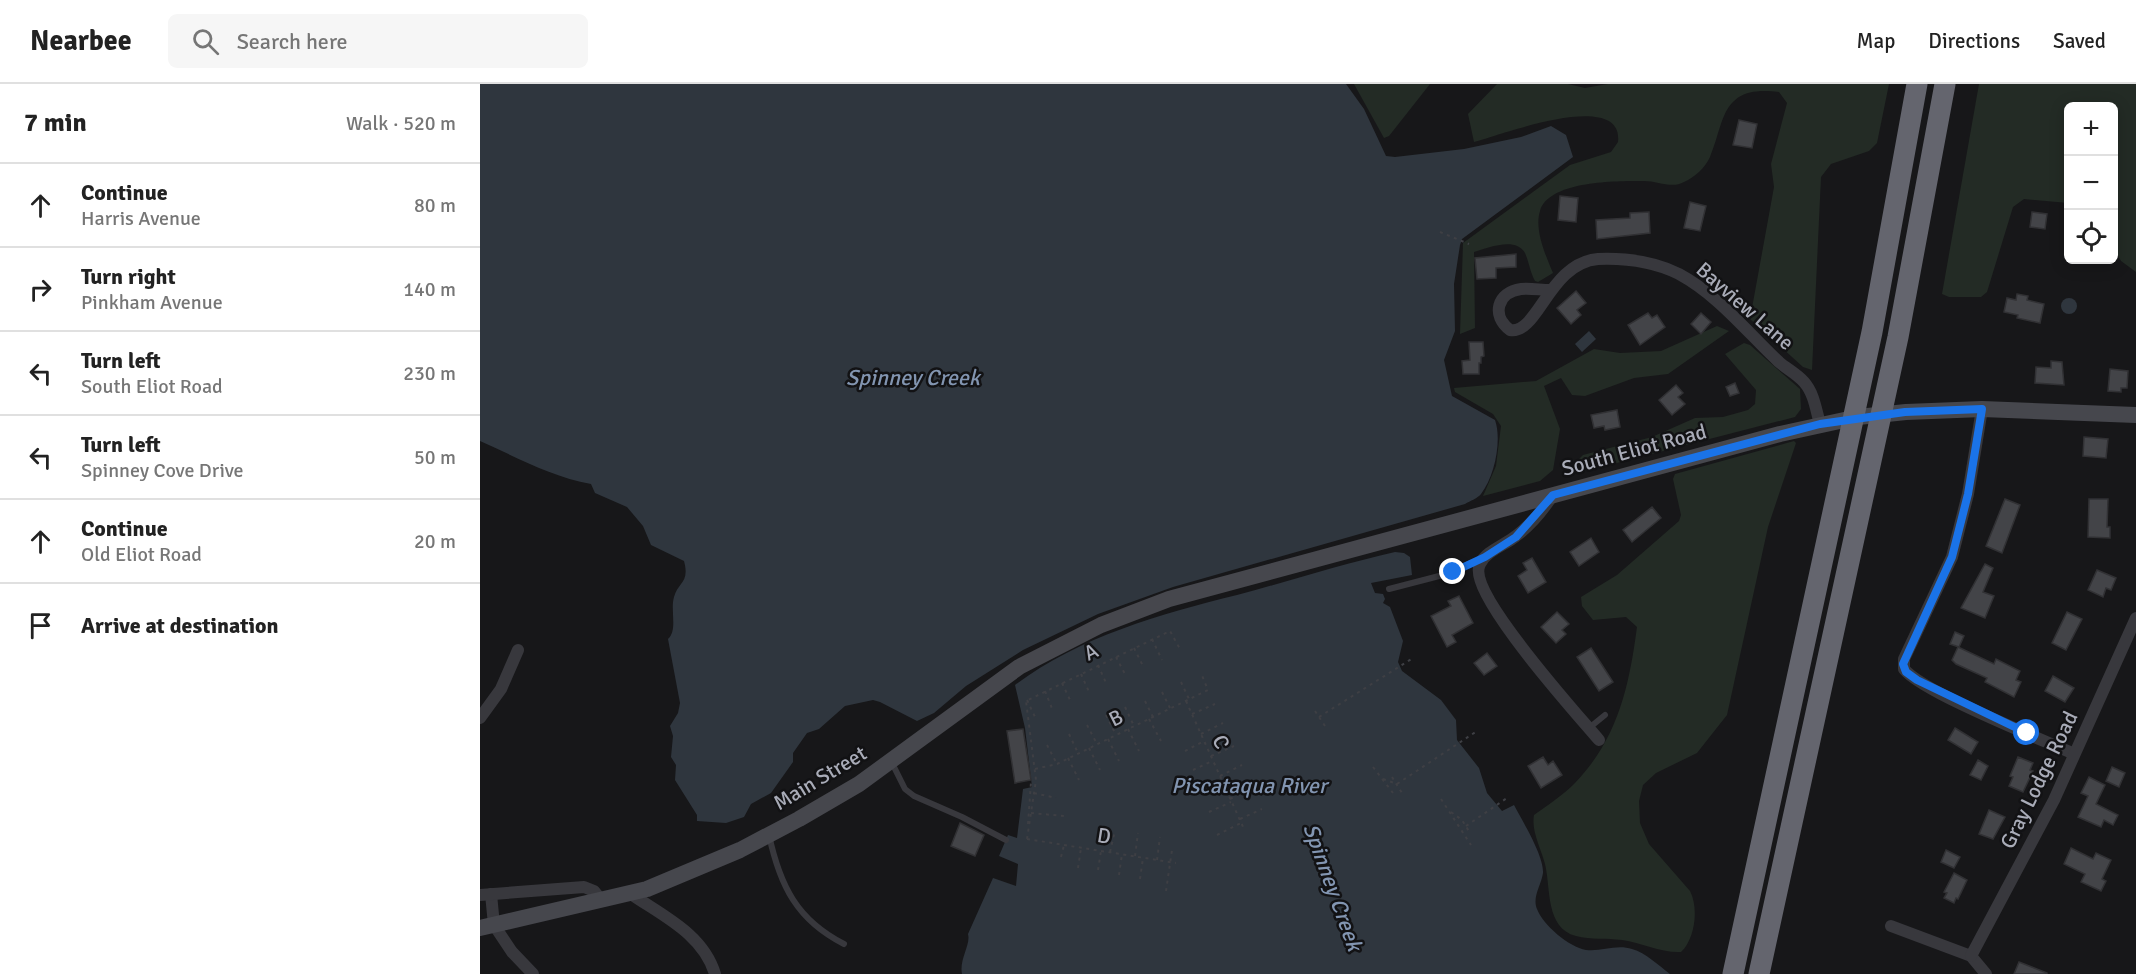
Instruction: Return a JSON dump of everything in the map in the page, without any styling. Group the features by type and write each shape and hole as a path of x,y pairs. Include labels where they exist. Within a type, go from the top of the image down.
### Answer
{"highway":[{"path":"1733,974 1872,332 1917,84"},
{"path":"1759,974 1898,337 1945,84"}],"main road":[{"name":"South Eliot Road","path":"1154,604 1820,424 1896,413 1982,409 2136,415"},
{"name":"Main Street","path":"487,926 631,894 695,871 769,835 838,797 1020,667 1077,636 1154,604"}],"street":[{"name":"Bayview Lane","path":"1550,290 1572,269 1598,259 1644,262 1679,274 1707,294 1780,363 1803,381 1815,403 1820,424"},
{"path":"1982,409 1968,494 1952,557 1904,658 1904,669 1917,680 1964,704 2074,754"},
{"path":"1553,495 1523,530 1485,557 1478,567 1478,578 1500,619 1599,740"},
{"name":"Gray Lodge Road","path":"1971,956 2054,800 2136,618"},
{"path":"480,718 501,689 518,650"},
{"path":"533,974 487,926 485,894 584,887 594,891 602,901"},
{"path":"631,894 695,939 705,952 715,974"},
{"path":"1892,926 1971,956 1986,974"}],"lane":[{"path":"1389,588 1443,575 1485,557"},
{"path":"1589,728 1605,716"},
{"path":"891,760 905,789 914,796 1006,840"},
{"path":"769,835 779,875 797,906 813,925 844,944"}],"path":[{"path":"1440,232 1469,244"},
{"name":"A","path":"1027,700 1170,631 1180,650"},
{"path":"1152,639 1162,660"},
{"path":"1134,648 1144,668"},
{"path":"1116,657 1126,676"},
{"path":"1319,717 1413,658"},
{"path":"1098,666 1107,685"},
{"name":"B","path":"1035,769 1056,764 1209,690 1201,673"},
{"path":"1081,674 1090,693"},
{"name":"C","path":"1181,682 1192,714 1244,829"},
{"path":"1062,683 1071,702"},
{"path":"1045,691 1053,711"},
{"path":"1162,692 1170,708"},
{"path":"1027,700 1036,719"},
{"path":"1027,700 1035,769 1027,839"},
{"path":"1145,701 1153,717"},
{"path":"1192,714 1215,704"},
{"path":"1125,707 1134,726"},
{"path":"1315,711 1327,729"},
{"path":"1106,715 1116,735"},
{"path":"1149,719 1161,741"},
{"path":"1201,734 1223,723"},
{"path":"1087,725 1097,744"},
{"path":"1128,729 1139,751"},
{"path":"1397,784 1477,731"},
{"path":"1069,734 1078,753"},
{"path":"1108,739 1119,761"},
{"path":"1185,751 1204,741"},
{"path":"1047,745 1056,764"},
{"path":"1211,756 1234,746"},
{"path":"1089,748 1100,770"},
{"path":"1068,758 1079,780"},
{"path":"1193,770 1213,761"},
{"path":"1220,776 1242,765"},
{"path":"1373,767 1393,793"},
{"path":"1392,777 1402,793"},
{"path":"1383,779 1397,784"},
{"path":"1027,839 1031,782"},
{"path":"1203,791 1223,782"},
{"path":"1209,812 1252,788"},
{"path":"1034,793 1056,798"},
{"path":"1466,826 1507,798"},
{"path":"1441,799 1471,845"},
{"path":"1240,819 1262,809"},
{"path":"1449,811 1466,826 1470,833"},
{"path":"1031,813 1064,816"},
{"path":"1217,835 1242,823"},
{"path":"1110,852 1115,830"},
{"path":"1135,856 1138,833"},
{"path":"1157,860 1160,837"},
{"name":"D","path":"1027,839 1176,863"},
{"path":"1061,857 1064,845"},
{"path":"1078,868 1081,848"},
{"path":"1166,891 1172,850"},
{"path":"1098,870 1101,851"},
{"path":"1119,875 1122,854"},
{"path":"1140,879 1143,858"}],"shaded area":[{"path":"1354,84 1430,84 1389,136 1384,138"},
{"path":"1497,84 1568,84 1585,88 1608,84 1889,84 1877,143 1869,151 1831,164 1821,177 1812,370 1803,367 1750,319 1774,187 1771,164 1787,103 1779,92 1760,91 1745,94 1735,100 1723,119 1708,161 1699,172 1684,182 1675,185 1644,181 1586,184 1557,193 1546,201 1540,211 1539,226 1542,243 1553,273 1538,282 1533,278 1525,253 1515,245 1493,246 1474,252 1475,328 1460,334 1463,243 1570,165 1611,152 1618,142 1615,126 1602,118 1582,116 1533,125 1474,142 1468,114"},
{"path":"1979,84 2136,84 2136,272 2121,261 2118,255 2118,102 2064,102 2064,203 2024,199 2013,207 1987,292 1981,297 1949,297 1942,294"},
{"path":"1717,326 1729,331 1668,374 1634,378 1585,396 1572,395 1561,378 1544,386 1560,429 1553,470 1540,481 1483,496 1496,466 1501,426 1493,414 1455,392 1454,388 1536,381 1594,349 1620,353 1661,351"},
{"path":"1744,343 1750,345 1800,389 1801,409 1795,417 1582,472 1578,470 1579,459 1583,455 1652,437 1695,418 1723,417 1748,410 1755,404 1756,390 1725,354"},
{"path":"1794,441 1796,443 1768,527 1727,715 1697,753 1656,773 1643,785 1639,801 1640,823 1649,844 1690,891 1693,898 1695,914 1690,939 1681,952 1674,952 1622,940 1582,937 1566,932 1559,925 1551,906 1545,864 1534,827 1534,815 1575,783 1602,748 1619,711 1625,691 1637,627 1626,617 1593,620 1582,606 1581,597 1617,575 1679,521 1681,515 1673,479 1675,474"}],"water":[{"name":"Spinney Creek","path":"480,84 1346,84 1364,109 1386,156 1395,157 1464,149 1521,137 1551,126 1566,135 1573,157 1462,239 1460,245 1454,284 1455,331 1444,360 1452,396 1495,420 1498,437 1496,458 1490,478 1478,497 1465,504 1173,587 1098,614 1023,650 966,686 934,713 917,721 873,700 845,706 819,729 807,733 793,753 793,762 771,793 751,804 744,817 726,823 697,821 697,815 675,780 676,765 671,757 673,736 670,726 678,713 680,703 668,639 673,630 674,597 686,574 684,561 651,545 643,526 627,507 595,493 591,484 548,472 480,441"},
{"path":"2066,298 2072,298 2077,306 2075,312 2066,314 2061,309 2061,303"},
{"path":"1589,331 1596,339 1582,352 1575,344"},
{"name":"Piscataqua River","path":"1395,552 1404,553 1410,557 1412,575 1371,583 1375,593 1383,594 1385,599 1383,603 1390,607 1403,641 1398,662 1402,671 1441,700 1456,720 1457,740 1479,768 1487,793 1502,811 1514,805 1532,839 1542,866 1543,873 1536,900 1540,915 1557,934 1572,945 1586,950 1620,947 1632,949 1647,956 1670,974 962,974 968,934 993,878 1016,886 1018,864 999,856 1008,835 1017,838 1023,789 1032,787 1025,728 1015,685 1066,653 1121,629 1179,610"}],"building":[{"path":"1739,120 1757,124 1752,148 1733,145"},
{"path":"1560,196 1578,198 1576,222 1558,220"},
{"path":"1690,202 1706,206 1700,231 1684,228"},
{"path":"1649,212 1650,233 1597,239 1596,220 1630,218 1630,213"},
{"path":"2032,212 2047,214 2045,229 2030,227"},
{"path":"1516,254 1516,267 1496,268 1496,278 1477,279 1475,258"},
{"path":"1576,291 1586,303 1577,310 1581,315 1571,324 1557,308"},
{"path":"2017,294 2028,296 2027,300 2044,304 2040,323 2017,318 2018,315 2004,312 2007,298 2016,300"},
{"path":"1648,313 1652,318 1657,315 1665,327 1640,345 1628,325"},
{"path":"1701,313 1711,322 1701,334 1691,324"},
{"path":"1469,342 1483,342 1484,356 1481,357 1481,363 1479,363 1479,374 1463,374 1462,361 1470,360"},
{"path":"2051,361 2062,362 2064,385 2035,383 2036,367 2051,368"},
{"path":"2110,369 2128,371 2127,388 2121,388 2121,392 2108,391"},
{"path":"1735,383 1739,393 1730,396 1726,387"},
{"path":"1676,385 1683,393 1678,397 1685,404 1672,415 1659,400"},
{"path":"1617,410 1620,427 1605,430 1604,426 1594,428 1591,415"},
{"path":"2084,437 2108,439 2106,458 2083,456"},
{"path":"2005,499 2020,505 2002,553 1986,546"},
{"path":"2089,499 2108,499 2107,527 2110,527 2110,538 2088,537"},
{"path":"1652,507 1661,518 1632,542 1623,530"},
{"path":"1591,538 1599,552 1579,566 1570,552"},
{"path":"1532,558 1546,582 1528,593 1518,576 1527,570 1523,563"},
{"path":"1985,564 1993,568 1983,592 1994,596 1985,618 1961,608"},
{"path":"2097,570 2116,578 2111,590 2106,588 2103,597 2088,590"},
{"path":"1459,596 1473,623 1452,635 1456,642 1447,647 1431,616 1451,606 1448,601"},
{"path":"1557,612 1569,624 1562,630 1566,634 1556,643 1541,627"},
{"path":"2067,612 2082,619 2066,650 2052,643"},
{"path":"1955,632 1964,636 1959,647 1950,644"},
{"path":"1958,647 1994,664 1996,659 2020,671 2016,680 2021,682 2014,697 1985,682 1987,678 1956,664 1952,660"},
{"path":"1591,648 1613,682 1599,691 1577,657"},
{"path":"1487,653 1497,666 1484,675 1474,663"},
{"path":"2053,676 2074,688 2065,702 2045,691"},
{"path":"1955,728 1978,742 1971,754 1948,740"},
{"path":"1023,729 1031,780 1015,783 1007,731"},
{"path":"1543,757 1548,765 1553,761 1562,775 1541,788 1528,766"},
{"path":"2018,757 2033,763 2030,770 2033,771 2023,792 2009,786 2013,777 2010,776"},
{"path":"1978,760 1988,766 1981,780 1970,775"},
{"path":"2112,767 2125,773 2119,787 2106,781"},
{"path":"2089,777 2105,785 2096,804 2118,815 2113,825 2104,820 2101,827 2078,817 2088,796 2081,793"},
{"path":"1989,810 2005,817 1993,839 1979,834"},
{"path":"960,823 984,835 975,856 951,846"},
{"path":"2071,848 2093,859 2096,853 2111,860 2102,879 2106,881 2101,891 2081,882 2085,874 2064,864"},
{"path":"1946,850 1960,857 1954,868 1941,862"},
{"path":"1954,873 1967,880 1954,903 1944,898 1947,893 1944,892"},
{"path":"2019,962 2047,973 2047,974 2014,974"}],"route":[{"path":"1453,572 1485,557 1516,537 1530,524 1553,495 1820,424 1905,412 1982,409 1968,494 1952,557 1903,664 1906,672 1917,680 2027,733"}]}
